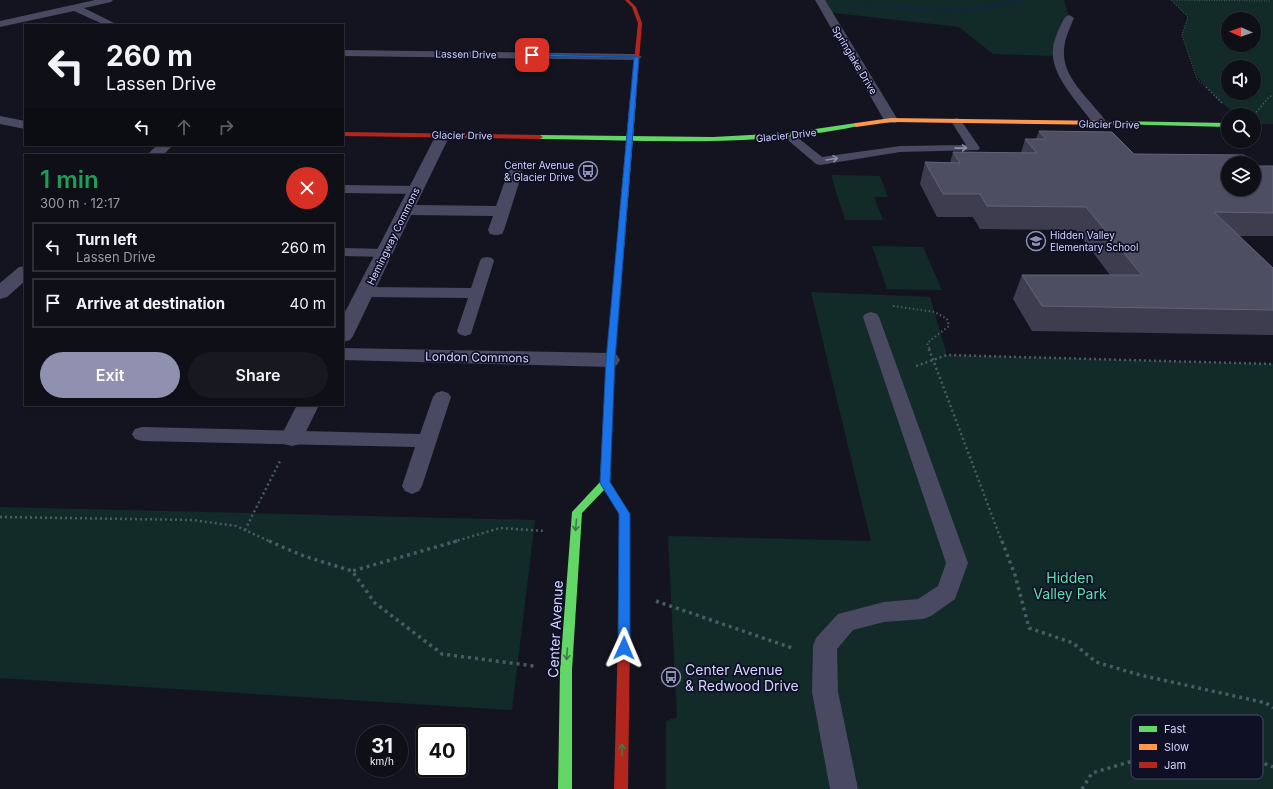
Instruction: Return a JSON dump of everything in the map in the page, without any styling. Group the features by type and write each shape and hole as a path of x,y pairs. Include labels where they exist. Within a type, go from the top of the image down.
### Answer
{"street":[{"path":"0,24 108,0"},
{"path":"621,789 625,514 605,483 610,360 640,23 634,7 627,0"},
{"name":"Springlake Drive","path":"820,0 891,120"},
{"path":"74,7 111,24"},
{"path":"1069,18 1058,52 1059,58 1065,76 1101,124"},
{"name":"Lassen Drive","path":"344,53 636,57"},
{"path":"0,120 24,124"},
{"name":"Glacier Drive","path":"344,134 750,139 788,136 891,120 1221,125"},
{"name":"Hemingway Commons","path":"344,333 443,135"},
{"path":"155,154 165,146"},
{"path":"496,230 518,164"},
{"path":"406,210 502,211"},
{"path":"0,293 24,271"},
{"name":"London Commons","path":"344,354 610,360"},
{"path":"292,438 308,406"},
{"name":"Center Avenue","path":"565,789 566,670 577,512 605,483"}],"lane":[{"path":"788,136 820,161 900,149 974,148 956,121"},
{"path":"344,189 416,190"},
{"path":"344,252 385,253"},
{"path":"465,331 487,261"},
{"path":"365,292 477,293"},
{"path":"844,789 825,692 825,646 846,621 884,612 923,609 947,592 957,563 891,373 880,311"},
{"path":"412,486 442,397"},
{"path":"142,434 427,441"}],"path":[{"path":"1171,0 1188,17 1182,35 1197,79 1223,104"},
{"path":"1174,0 1270,1"},
{"path":"1268,0 1273,3"},
{"path":"1260,108 1269,97 1273,95"},
{"path":"880,311 935,312 947,319 949,326 927,343 1015,575 1029,628 1073,643 1096,662 1140,675 1209,689 1266,703 1273,708"},
{"path":"891,373 933,361 947,355 1273,364"},
{"path":"245,530 292,438"},
{"path":"0,517 193,520 236,526 301,555 352,571 500,528 575,533"},
{"path":"352,571 375,603 442,654 566,670"},
{"path":"625,590 825,659"},
{"path":"1082,789 1092,774 1131,762"},
{"path":"1263,763 1273,767"}],"green space":[{"path":"820,0 1064,0 1069,18 1059,56 993,54 959,27 826,12"},
{"path":"1171,0 1273,0 1273,124 1261,124 1261,108 1228,108 1218,100 1196,75 1182,35 1188,17"},
{"path":"831,175 880,176 888,197 874,197 883,220 845,220"},
{"path":"872,246 923,247 942,290 887,289"},
{"name":"Hidden Valley Park","path":"811,292 930,297 947,355 1273,364 1273,789 666,789 666,721 677,717 668,536 871,541"},
{"path":"0,507 535,520 512,710 0,678"}],"building":[{"path":"1039,131 1112,132 1134,154 1244,155 1245,156 1221,156 1221,196 1261,196 1261,166 1273,166 1273,213 1214,212 1273,268 1273,310 1042,306 1022,275 1142,275 1086,207 987,206 980,194 943,194 925,162 960,163 953,152 1037,153 1025,139 1046,139"}],"waterway":[{"path":"851,7 966,10 1025,0"}],"traffic: fast":[{"path":"1113,123 1221,125"},
{"path":"540,137 713,139 788,135 856,125"},
{"path":"617,286 610,360 605,483 625,514 624,637"},
{"path":"565,789 566,670 577,512 605,483"}],"traffic: slow":[{"path":"617,286 633,100"},
{"path":"856,125 891,120 1113,123"}],"traffic: jam":[{"path":"627,0 634,7 640,23 633,100"},
{"path":"344,134 540,137"},
{"path":"621,789 624,637"}],"place":[{"name":"Center Avenue & Glacier Drive","path":"588,171"},
{"name":"Hidden Valley Elementary School","path":"1036,241"},
{"name":"Center Avenue & Redwood Drive","path":"671,677"}],"route":[{"path":"532,55 636,57 610,360 605,483 625,514 624,648"}]}
